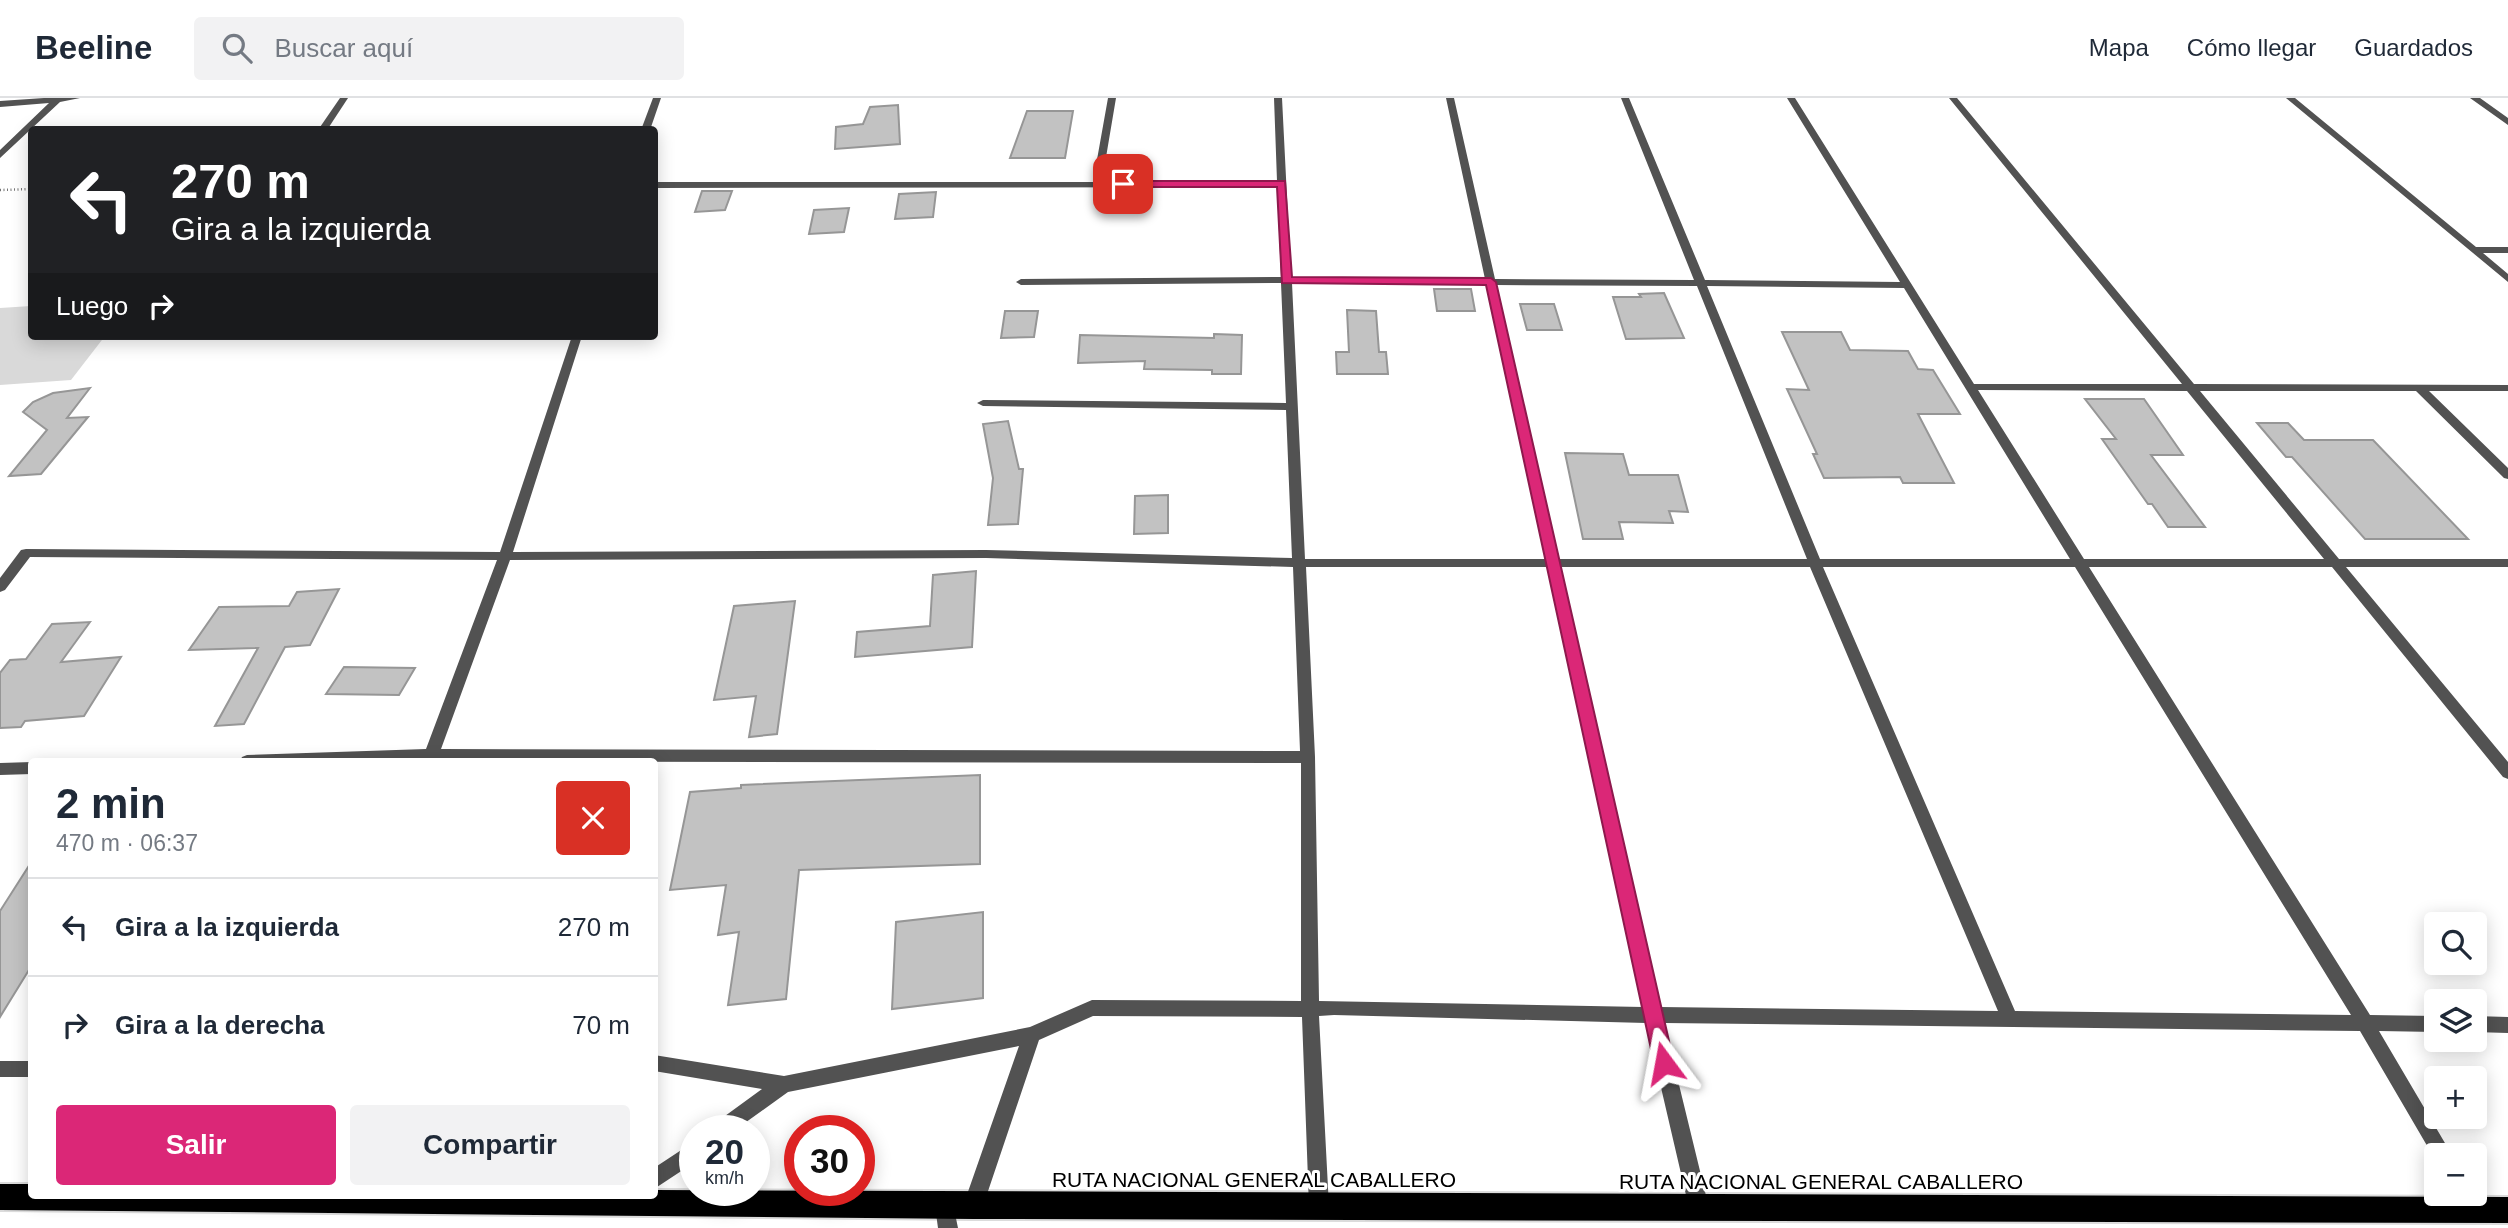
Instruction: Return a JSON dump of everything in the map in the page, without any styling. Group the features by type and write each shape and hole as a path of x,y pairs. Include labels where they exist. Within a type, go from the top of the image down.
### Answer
{"highway":[{"name":"RUTA NACIONAL GENERAL CABALLERO","path":"0,1197 28,1197"},
{"name":"RUTA NACIONAL GENERAL CABALLERO","path":"628,1199 947,1217 973,1206 1699,1208 2424,1202"},
{"name":"RUTA NACIONAL GENERAL CABALLERO","path":"2487,1206 2508,1210"}],"street":[{"path":"0,104 76,98"},
{"path":"325,126 344,98"},
{"path":"646,126 657,98"},
{"path":"1097,184 1112,98"},
{"path":"1278,98 1308,757 1310,1009 1319,1207"},
{"path":"1450,98 1653,1015 1699,1208"},
{"path":"1625,98 1815,563 2010,1019"},
{"path":"1791,98 2365,1023 2436,1143"},
{"path":"1953,98 2508,773"},
{"path":"2290,98 2508,279"},
{"path":"2474,98 2508,122"},
{"path":"30,126 58,99"},
{"path":"0,155 28,128"},
{"path":"658,185 1282,184"},
{"path":"2473,250 2508,250"},
{"path":"1021,282 1906,285"},
{"path":"431,755 505,556 576,340"},
{"path":"1969,387 2508,388"},
{"path":"2419,388 2508,475"},
{"path":"983,403 1292,407"},
{"path":"0,587 26,553 505,556 986,554 1299,563 2508,563"},
{"path":"339,758 431,755 1308,757"},
{"path":"0,769 28,768"},
{"path":"658,1064 784,1084 1032,1035 1092,1008 1334,1007 1653,1015 2424,1024"},
{"path":"2487,1024 2508,1025"},
{"path":"973,1206 1032,1035"},
{"path":"0,1069 28,1069"},
{"path":"742,1115 784,1084"},
{"path":"658,1177 679,1162"}],"path":[{"path":"0,190 28,189"}],"shaded area":[{"path":"28,306 28,340 102,340 71,380 0,385 0,308"}],"building":[{"path":"898,105 900,144 835,149 836,127 863,124 870,107"},
{"path":"1027,111 1073,111 1065,158 1010,158"},
{"path":"702,191 732,191 725,210 695,212"},
{"path":"936,192 933,217 895,219 899,194"},
{"path":"849,208 844,232 809,234 814,210"},
{"path":"1434,289 1471,289 1475,311 1437,311"},
{"path":"1664,293 1684,338 1626,339 1613,297 1641,297 1639,294"},
{"path":"1520,304 1554,304 1562,330 1527,330"},
{"path":"1347,310 1376,311 1379,352 1386,352 1388,374 1337,374 1336,352 1349,352"},
{"path":"1005,311 1038,311 1034,337 1001,338"},
{"path":"1782,332 1841,332 1850,350 1908,351 1918,369 1933,370 1960,414 1918,414 1954,483 1903,483 1900,477 1824,478 1813,454 1817,454 1787,389 1809,390"},
{"path":"1214,334 1242,335 1241,374 1212,374 1212,370 1144,369 1145,361 1078,363 1080,335 1214,338"},
{"path":"90,388 67,418 88,417 41,474 9,476 47,430 23,412 33,402 53,393"},
{"path":"2085,399 2144,399 2183,455 2151,455 2205,527 2168,527 2152,504 2148,504 2102,439 2116,439"},
{"path":"1008,421 1019,469 1023,469 1018,524 988,525 993,478 983,424"},
{"path":"2257,423 2288,423 2304,440 2373,440 2468,539 2365,539 2292,457 2286,457"},
{"path":"1565,453 1623,454 1629,475 1678,475 1688,512 1669,511 1673,523 1619,522 1623,539 1583,539"},
{"path":"1168,495 1168,533 1134,534 1135,496"},
{"path":"976,571 972,647 855,657 857,632 930,626 933,575"},
{"path":"339,589 310,645 285,647 244,724 215,726 258,648 189,650 219,607 289,606 297,592"},
{"path":"795,601 777,734 749,737 756,696 714,700 734,606"},
{"path":"90,622 61,662 121,657 84,716 25,721 21,727 0,728 0,673 10,660 26,659 52,624"},
{"path":"344,667 415,668 399,695 326,694"},
{"path":"980,775 980,864 799,870 786,999 728,1005 739,932 718,935 726,885 670,890 690,792 741,788 741,785"},
{"path":"28,867 28,972 0,1017 0,911"},
{"path":"983,912 983,998 892,1009 896,922"}],"route":[{"path":"1123,184 1282,184 1286,281 1491,282 1664,1063"}]}
